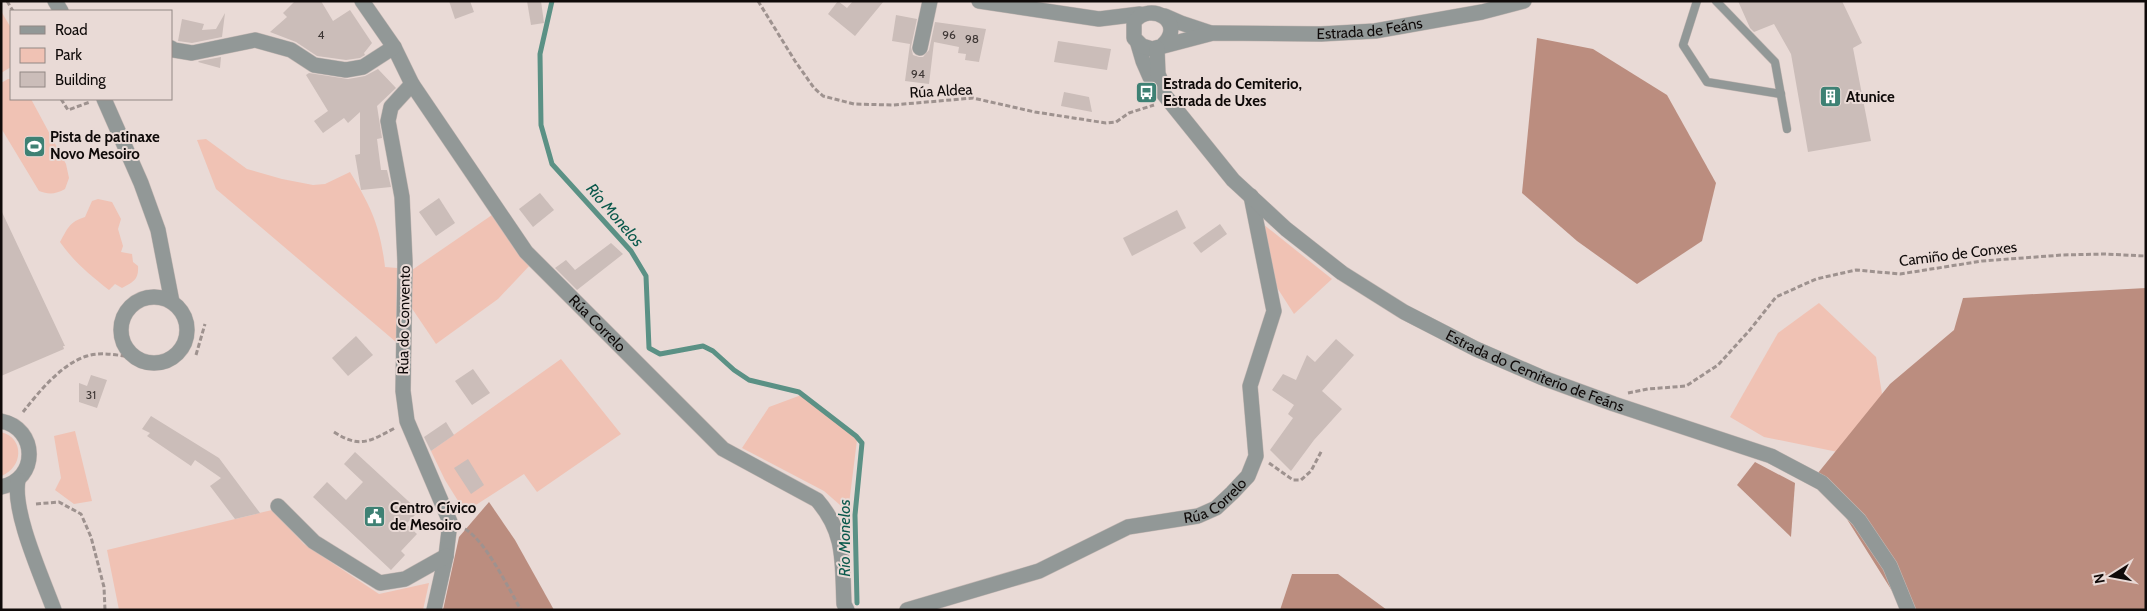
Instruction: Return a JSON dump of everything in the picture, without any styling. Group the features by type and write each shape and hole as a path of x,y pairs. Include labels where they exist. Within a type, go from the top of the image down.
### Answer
{"street":[{"name":"Rúa Correlo","path":"362,1 394,47 412,84 526,252 723,449 817,500 828,513 837,530 840,545 844,604 847,610"},
{"path":"920,48 930,1"},
{"name":"Estrada de Feáns","path":"979,1 1099,19 1156,10 1181,24 1213,34"},
{"name":"Estrada de Feáns","path":"1099,19 1147,48 1160,47 1213,34 1321,34 1375,31 1482,12 1524,1"},
{"path":"1136,41 1134,22 1140,14"},
{"path":"1160,47 1168,41 1171,28 1165,16"},
{"path":"172,49 192,53 255,40 291,50 314,65 346,70 363,67 394,47"},
{"name":"Estrada do Cemiterio de Feáns","path":"1136,41 1150,77 1234,180 1286,229 1342,274 1404,312 1476,349 1543,378 1607,402 1771,456 1822,483 1860,520 1890,566 1908,610"},
{"name":"Estrada do Cemiterio de Feáns","path":"1160,47 1158,74 1168,98"},
{"name":"Rúa do Convento","path":"412,84 390,107 388,120 402,197 405,262 402,391 408,421 450,522 446,556 434,610"},
{"path":"98,100 141,183 158,230 164,271 172,302"},
{"name":"Rúa Correlo","path":"907,610 1039,571 1128,526 1198,516 1216,508 1248,476 1256,456 1250,386 1274,311 1251,196"},
{"path":"150,297 164,271"},
{"path":"150,297 161,297 172,302 180,310 186,325 185,342 179,352 170,359 159,363 147,362 137,358 128,350 123,340 121,329 124,318 130,308 138,300 150,297"},
{"path":"1,486 18,480 26,471 30,460 30,448 26,437 18,428 4,421"},
{"path":"18,480 16,491 18,510 54,610"},
{"path":"1,494 18,510"},
{"path":"278,506 314,542 380,583 404,579 446,556"}],"lane":[{"path":"1697,1 1683,45 1707,82 1781,94"},
{"path":"1716,1 1775,62 1787,128"}],"path":[{"name":"Rúa Aldea","path":"758,1 780,38 814,88 823,96 854,104 893,105 973,98 1034,112 1106,123 1116,122 1129,113 1168,98"},
{"path":"62,100 68,110 98,100"},
{"name":"Camiño de Conxes","path":"1607,402 1621,394 1648,389 1686,386 1718,365 1750,331 1776,297 1816,279 1856,270 1900,274 1982,261 2062,255 2105,254 2146,256"},
{"path":"196,355 205,324"},
{"path":"23,412 61,371 86,356 108,354 137,358"},
{"path":"334,432 344,438 364,443 408,421"},
{"path":"1256,456 1293,480 1300,480 1311,471 1322,450"},
{"path":"36,504 59,502 81,514 91,537 104,587 105,610"},
{"path":"450,522 473,534 500,572 521,610"}],"green space":[{"path":"1,11 10,26 10,68 1,73"},
{"name":"Pista de patinaxe Novo Mesoiro","path":"10,79 10,100 32,100 66,164 69,178 65,189 62,191 46,193 39,191 1,128 1,83"},
{"path":"206,139 247,169 282,179 313,185 325,184 350,172 374,217 385,267 397,268 396,342 216,189 197,140"},
{"path":"98,199 112,202 121,219 118,229 123,246 121,252 132,254 133,262 138,266 136,278 122,288 115,284 109,290 77,262 60,242 75,221 85,217 92,201"},
{"path":"492,215 531,264 498,299 436,344 411,307 412,270"},
{"path":"1263,224 1332,279 1294,314 1276,286"},
{"path":"1819,303 1876,357 1884,406 1867,458 1764,437 1730,417 1778,333"},
{"path":"561,359 621,434 537,492 524,474 465,512 445,480 431,451"},
{"path":"804,394 857,440 848,512 824,491 742,448 769,407"},
{"path":"75,431 92,501 74,504 55,490 61,478 54,436"},
{"path":"1,432 9,435 14,440 18,453 14,467 1,476"},
{"path":"272,510 304,544 379,594 429,583 423,610 119,610 107,550"}],"shaded area":[{"path":"1537,38 1593,49 1667,95 1716,183 1702,241 1637,284 1577,241 1522,193"},
{"path":"2146,288 2146,610 1904,610 1818,473 1890,384 1954,330 1963,298"},
{"path":"1755,462 1795,483 1791,537 1737,485"},
{"path":"489,502 515,540 554,610 443,610 459,537"},
{"path":"1292,574 1338,574 1387,610 1280,610"}],"building":[{"path":"295,1 321,1 333,21 350,10 372,43 364,53 365,55 360,58 346,60 317,56 296,42 270,32 287,17 283,13"},
{"path":"449,1 470,1 474,12 455,19"},
{"path":"527,1 541,1 544,23 531,25"},
{"path":"838,1 847,8 853,1 884,1 855,36 828,14"},
{"name":"Atunice","path":"1738,1 1842,1 1862,43 1853,48 1871,141 1808,152 1791,54 1774,24 1754,32 1750,28"},
{"path":"225,13 222,37 192,43 178,41 182,19 204,24 202,30 216,29"},
{"path":"896,15 917,19 911,47 913,55 919,57 923,57 929,50 935,22 986,29 979,62 965,60 966,54 958,53 959,47 934,42 929,84 905,81 910,44 892,41"},
{"path":"1058,41 1111,49 1107,70 1054,62"},
{"path":"221,57 220,68 198,62 199,61"},
{"path":"378,69 396,88 377,106 382,138 377,139 381,170 387,170 391,187 361,190 355,155 360,154 360,112 348,123 344,118 323,133 314,121 328,111 306,75 309,73 348,79 365,76"},
{"path":"1064,92 1089,97 1092,112 1061,106"},
{"path":"540,193 554,210 533,227 519,209"},
{"path":"439,198 455,223 436,236 419,212"},
{"path":"1,210 65,346 63,346 64,349 1,376"},
{"path":"1177,210 1186,228 1132,256 1123,238"},
{"path":"1220,224 1227,234 1201,253 1193,243"},
{"path":"611,243 623,254 577,290 555,268 566,260 575,270"},
{"path":"356,336 373,355 348,376 332,358"},
{"path":"1336,339 1354,355 1322,391 1342,409 1314,440 1291,471 1270,450 1293,418 1288,414 1294,405 1272,390 1283,374 1296,380 1307,355 1315,362"},
{"path":"473,369 490,393 472,405 455,381"},
{"path":"91,375 107,380 97,408 79,402 79,383 87,386"},
{"path":"151,416 219,458 260,513 235,519 210,486 221,478 195,460 191,466 147,436 150,433 142,429"},
{"path":"446,422 454,435 431,451 424,437"},
{"name":"Centro Cívico de Mesoiro","path":"355,452 419,511 406,524 417,534 401,551 405,555 391,570 313,497 327,482 346,500 363,482 344,464"},
{"path":"468,459 484,485 471,494 454,468"}],"waterway":[{"name":"Río Monelos","path":"552,1 540,54 541,125 552,164 631,251 646,276 649,348 660,354 703,346 713,351 734,370 749,380 799,392 856,436 862,443 855,515 857,603"}],"place":[{"name":"Estrada do Cemiterio, Estrada de Uxes","path":"1147,93"},
{"name":"Atunice","path":"1830,97"},
{"name":"Pista de patinaxe Novo Mesoiro","path":"34,146"},
{"name":"Centro Cívico de Mesoiro","path":"374,517"}]}
